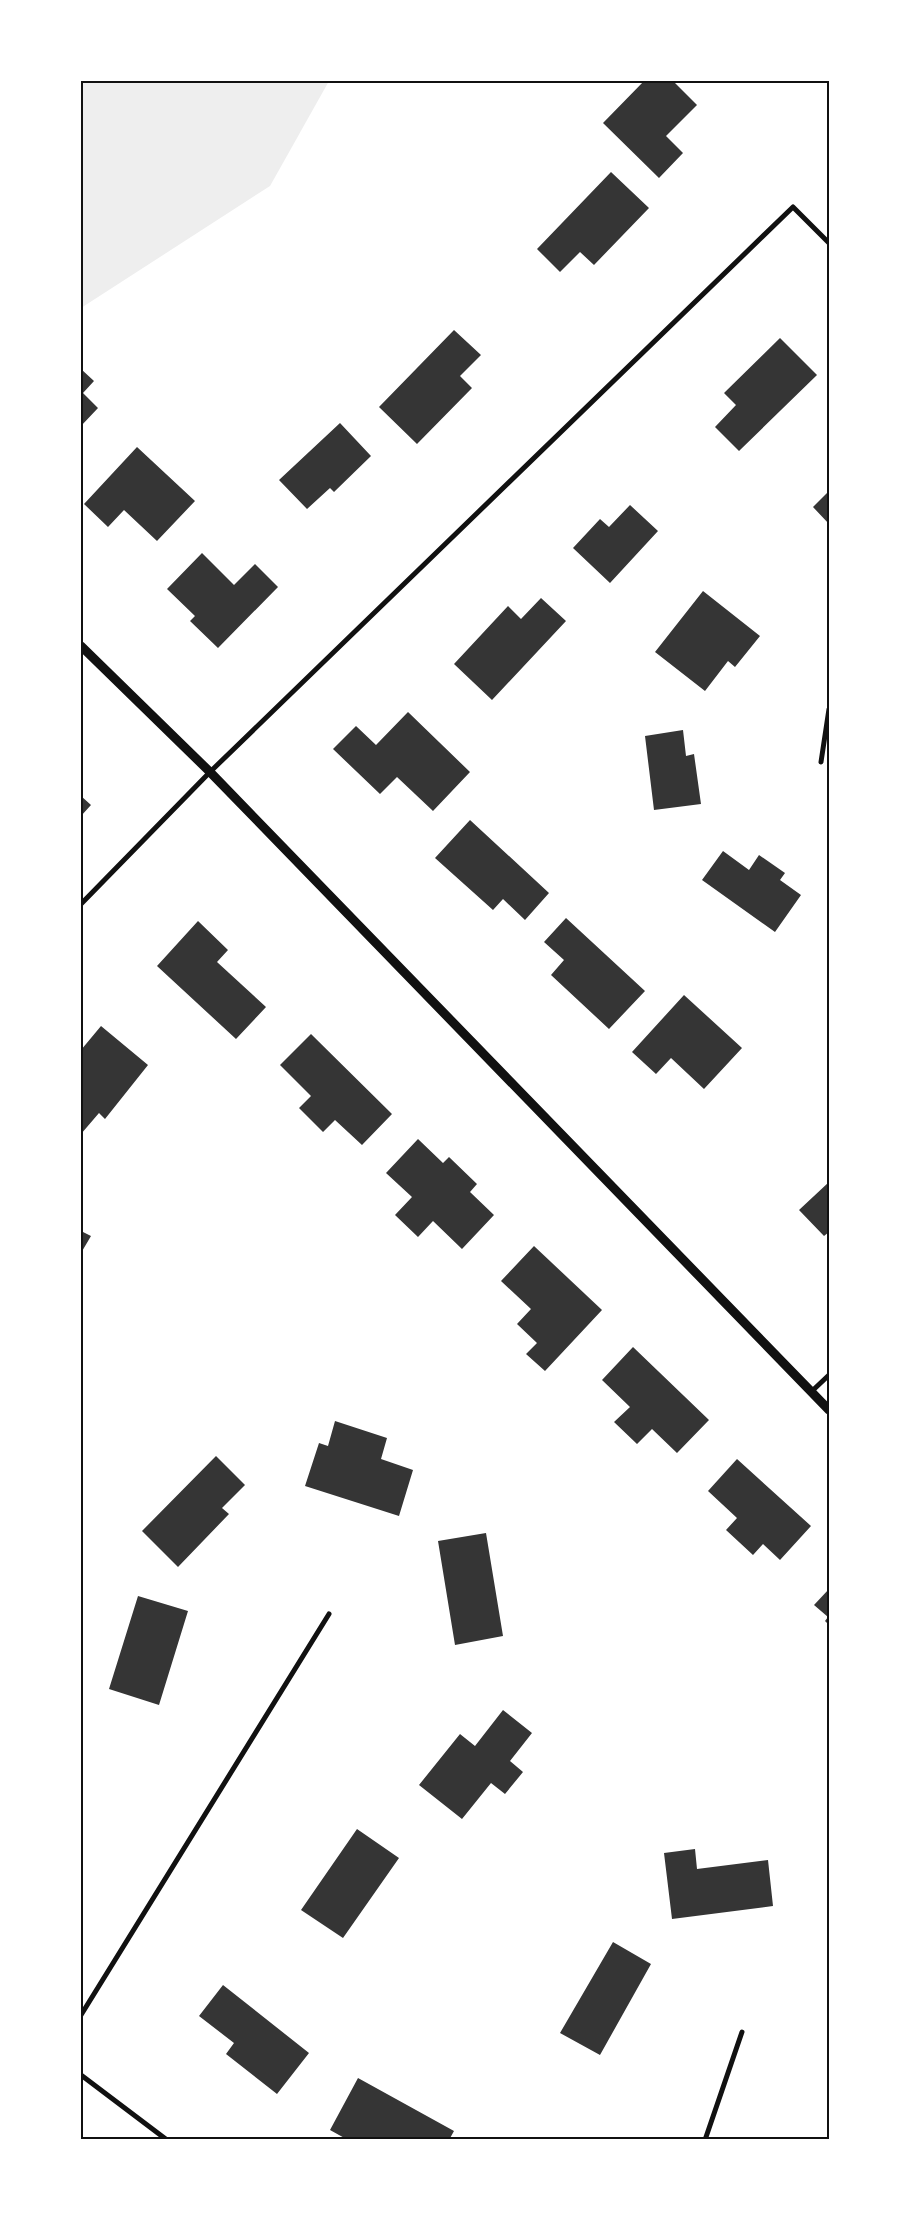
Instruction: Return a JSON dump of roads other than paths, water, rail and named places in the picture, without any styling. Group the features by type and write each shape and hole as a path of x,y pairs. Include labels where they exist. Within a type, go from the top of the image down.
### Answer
{"street":[{"path":"81,904 210,772 793,207 829,243"},
{"path":"81,646 210,772 829,1410"},
{"path":"821,762 829,709"},
{"path":"811,1392 829,1375"},
{"path":"81,2015 329,1614"},
{"path":"705,2140 742,2032"},
{"path":"81,2075 167,2140"}]}
